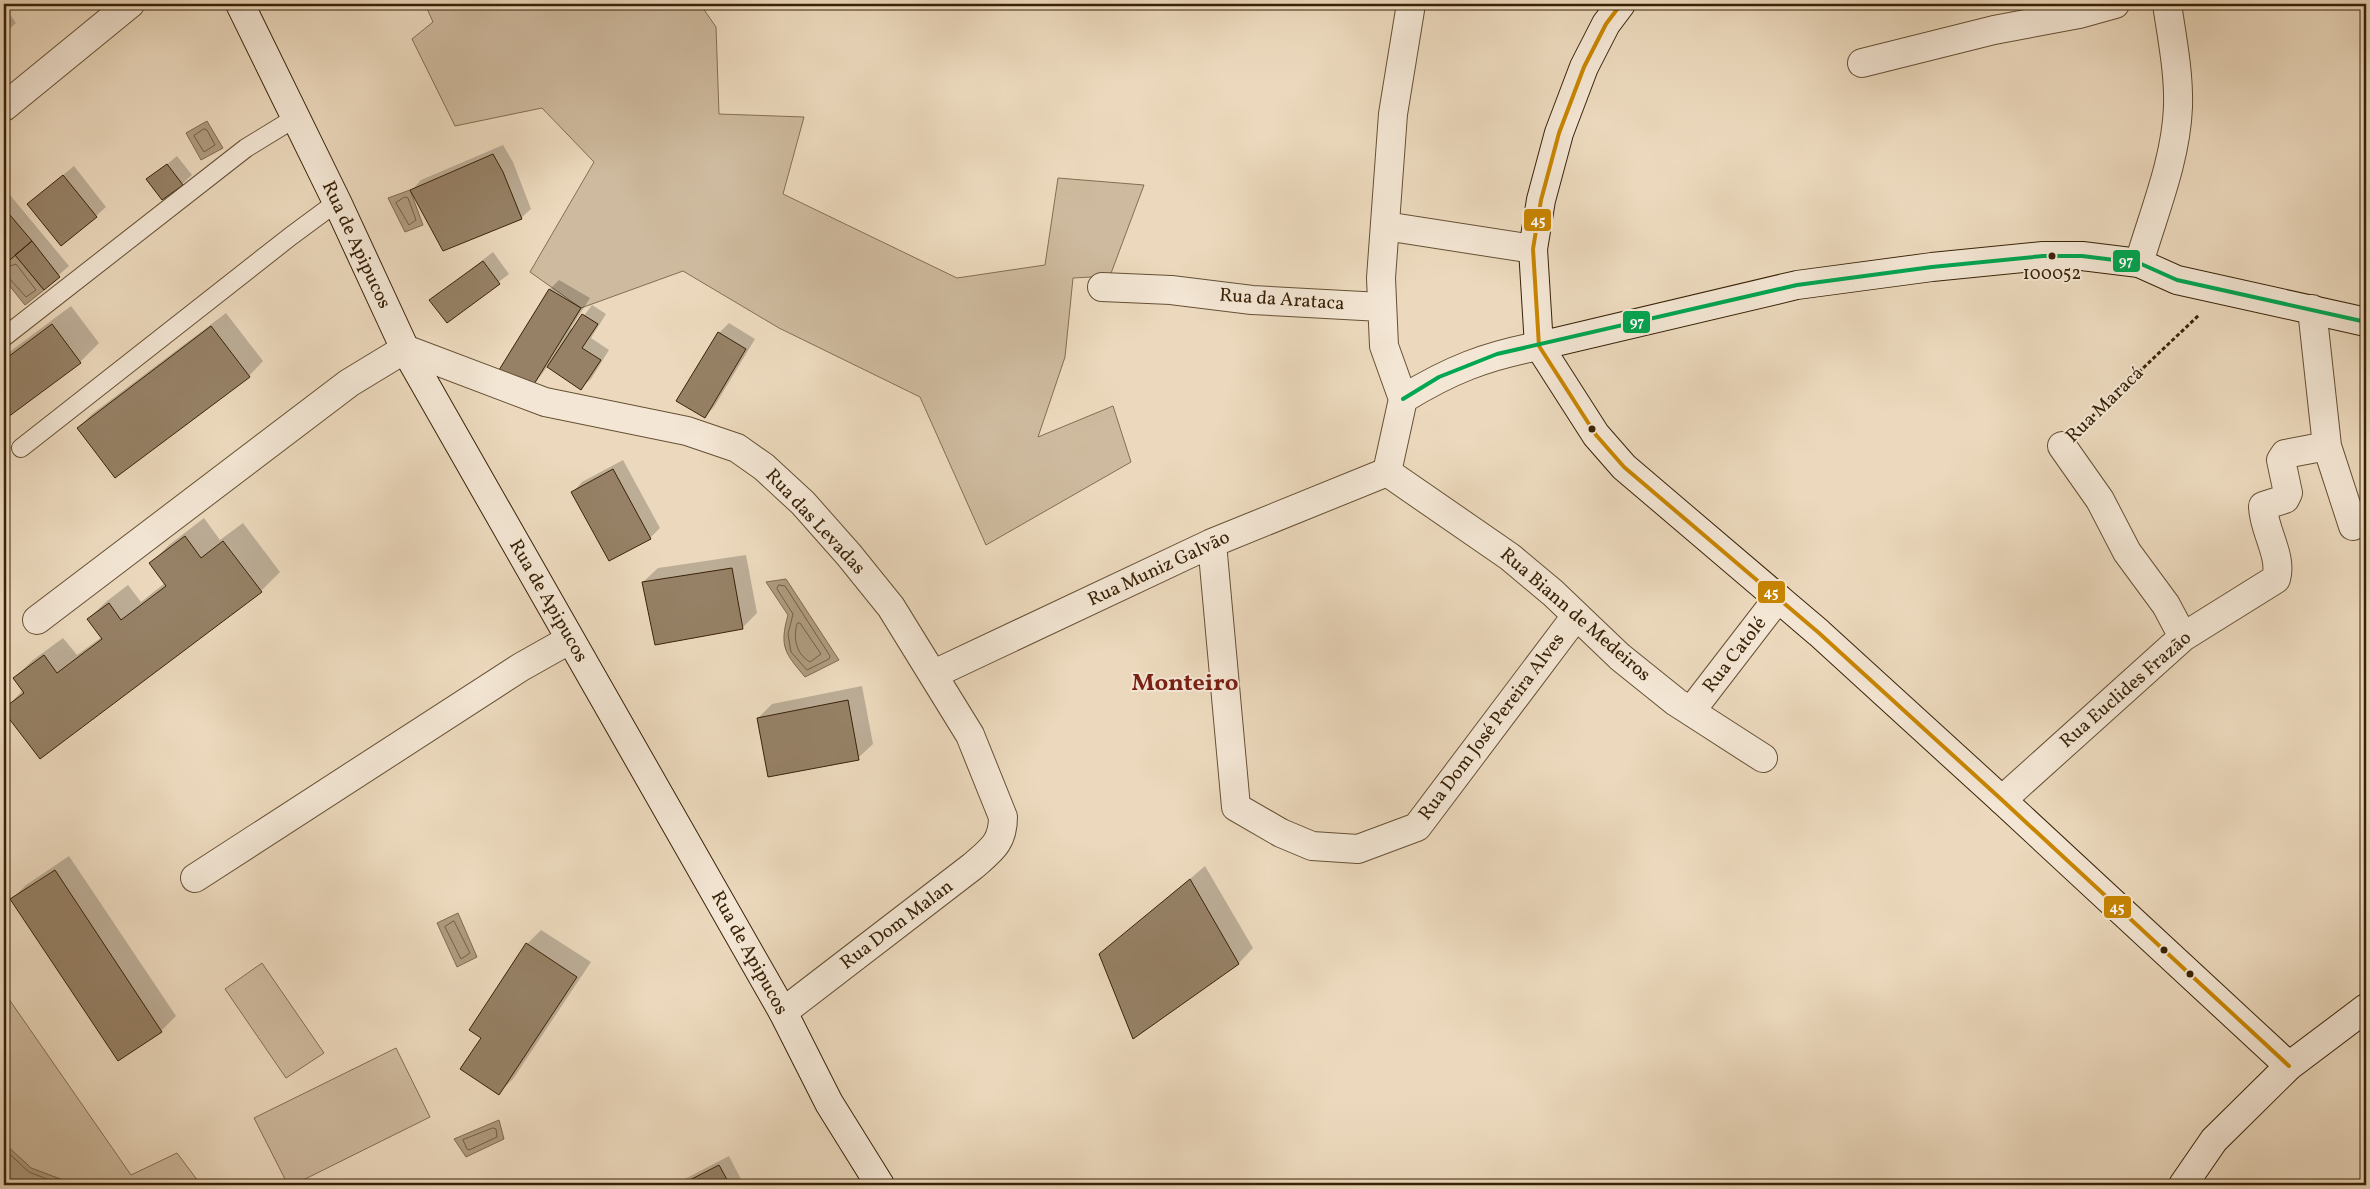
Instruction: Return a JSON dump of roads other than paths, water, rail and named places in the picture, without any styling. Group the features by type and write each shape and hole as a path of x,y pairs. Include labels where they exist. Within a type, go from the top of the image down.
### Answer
{"street":[{"path":"4,107 130,4"},
{"name":"Rua de Apipucos","path":"240,4 338,202 405,349 569,640 783,1012 829,1103 880,1185"},
{"path":"1387,472 1403,399 1384,346 1381,308 1385,226 1393,114 1411,4"},
{"path":"1620,4 1606,24 1584,67 1559,132 1542,200 1533,249 1539,346 1596,434 1624,467 1778,598 2002,800 2289,1066"},
{"path":"1862,64 1994,30 2079,14 2115,4"},
{"path":"2139,263 2174,145 2177,116 2176,63 2167,4"},
{"path":"1385,226 1533,249"},
{"path":"1403,399 1439,377 1497,354 1539,346 1797,285 1932,267 2043,256 2082,256 2139,263 2178,280 2366,322"},
{"name":"Rua da Arataca","path":"1102,287 1171,290 1252,300 1381,308"},
{"path":"2312,309 2327,446 2353,526"},
{"path":"37,620 348,383 405,349"},
{"name":"Rua das Levadas","path":"405,349 545,402 687,431 737,448 764,467 802,503 849,555 891,608 934,674 970,735 1003,817 1003,829"},
{"name":"Rua Maracá","path":"2062,446 2100,500 2126,552 2166,605 2183,637"},
{"name":"Rua Euclides Frazão","path":"2002,800 2183,637 2276,579 2279,570 2263,516 2263,506 2285,499 2288,493 2281,460 2285,454 2327,446"},
{"name":"Rua Muniz Galvão","path":"934,674 1212,543 1387,472"},
{"name":"Rua Biann de Medeiros","path":"1387,472 1510,557 1553,593 1620,657 1691,711 1763,758"},
{"name":"Rua Dom José Pereira Alves","path":"1212,543 1236,808 1312,846 1358,849 1416,827 1576,616"},
{"name":"Rua Catolé","path":"1691,711 1778,598"},
{"path":"195,878 521,667 569,640"},
{"name":"Rua Dom Malan","path":"783,1012 973,866 998,844 1003,829"},
{"path":"2183,1185 2214,1140 2289,1066 2366,1008"}],"lane":[{"path":"4,337 246,148 295,118"},
{"path":"21,448 291,236 338,202"}],"water":[{"path":"207,121 223,148 201,160 186,133"},
{"path":"410,190 423,225 405,232 388,198"},
{"path":"15,255 44,290 25,305 4,279 4,265"},
{"path":"786,579 839,660 805,677 788,655 784,642 788,615 766,582"},
{"path":"458,913 477,957 457,967 437,923"},
{"path":"499,1120 504,1139 466,1157 454,1139"},
{"path":"4,1143 31,1168 76,1185 4,1185"}],"place":[{"name":"100052","path":"2052,256"}],"district":[{"name":"Monteiro","path":"1185,684"}]}
